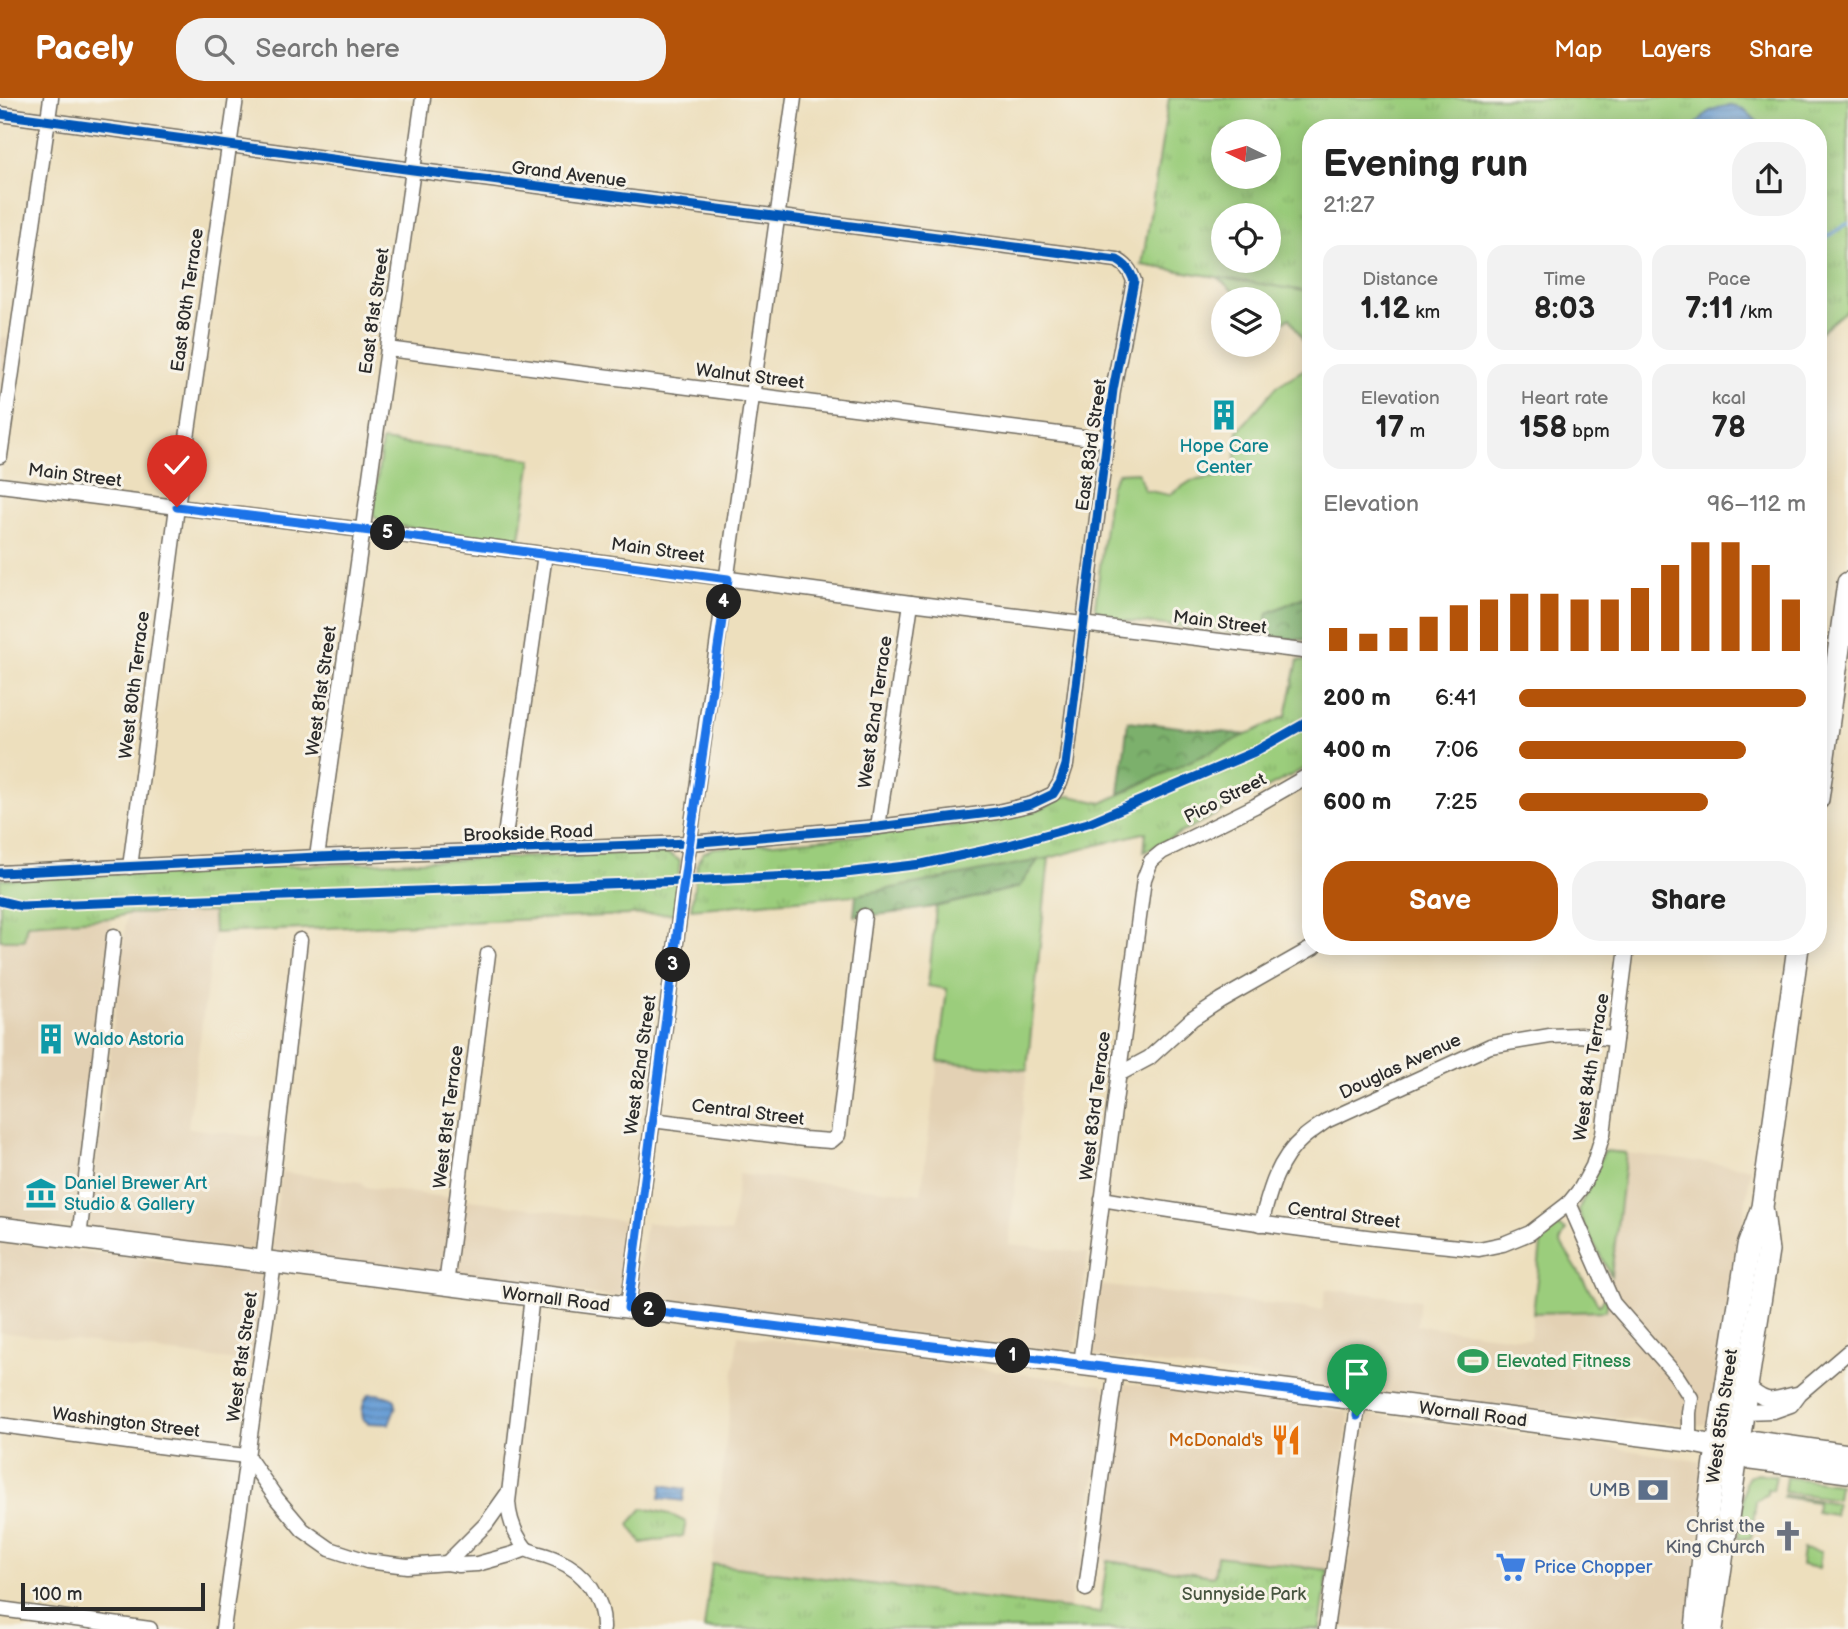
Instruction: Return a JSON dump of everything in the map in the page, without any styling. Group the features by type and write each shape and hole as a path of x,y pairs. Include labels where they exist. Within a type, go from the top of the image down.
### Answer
{"main road":[{"path":"1827,701 1848,583"},
{"name":"West 85th Street","path":"1712,1629 1748,1246 1762,1207 1797,955"},
{"name":"West 85th Street","path":"1696,1629 1706,1525 1727,1449 1743,1412 1768,1251 1762,1207"},
{"name":"Wornall Road","path":"0,1228 1689,1441 1727,1449 1751,1459 1848,1472"},
{"name":"Wornall Road","path":"1727,1449 1756,1442 1848,1455"}],"street":[{"path":"0,456 51,98"},
{"name":"East 80th Terrace","path":"177,507 236,98"},
{"name":"East 81st Street","path":"363,530 423,98"},
{"name":"West 82nd Street","path":"628,1308 689,843 794,98"},
{"name":"Grand Avenue","path":"0,114 1116,260 1125,264 1131,272"},
{"name":"East 83rd Street","path":"1052,793 1060,783 1066,765 1113,390 1134,281 1131,272"},
{"name":"Walnut Street","path":"388,349 1107,440"},
{"name":"Main Street","path":"0,485 1302,651"},
{"name":"West 80th Terrace","path":"130,867 177,507"},
{"name":"West 81st Street","path":"317,857 363,530"},
{"path":"503,850 545,554"},
{"name":"West 82nd Terrace","path":"878,827 911,603"},
{"name":"Pico Street","path":"1157,857 1302,779"},
{"name":"Brookside Road","path":"0,873 317,857 689,843 878,827 996,812 1032,804 1052,793"},
{"name":"West 83rd Terrace","path":"1081,1364 1144,878 1157,857"},
{"name":"Central Street","path":"652,1120 804,1139 831,1141 838,1135 864,916"},
{"path":"79,1238 114,936"},
{"name":"West 81st Street","path":"223,1629 247,1456 269,1262 300,940"},
{"name":"West 81st Terrace","path":"446,1284 488,954"},
{"path":"1119,1074 1149,1058 1192,1019 1211,1006 1302,954"},
{"name":"West 84th Terrace","path":"1569,1203 1593,1166 1603,1134 1626,955"},
{"name":"Douglas Avenue","path":"1261,1224 1275,1178 1286,1157 1302,1139 1326,1121 1490,1046 1550,1036 1580,1035 1615,1039"},
{"name":"Central Street","path":"1102,1199 1261,1224 1479,1249 1503,1244 1530,1233 1569,1203"},
{"path":"1569,1203 1613,1303 1676,1375 1691,1398 1689,1441"},
{"path":"532,1296 509,1491 510,1520 526,1549 561,1561 586,1579 602,1610 603,1629"},
{"path":"1743,1412 1783,1409 1791,1405 1800,1393 1848,1352"},
{"path":"1086,1589 1116,1368"},
{"path":"1747,1386 1756,1395 1773,1400 1800,1393"},
{"path":"1326,1629 1359,1399"},
{"name":"Washington Street","path":"0,1425 247,1456"},
{"path":"247,1456 303,1530 330,1549 367,1561 407,1566 477,1564 526,1549"},
{"path":"447,1563 486,1524 509,1491"},
{"path":"0,1609 150,1629"}],"shaded area":[{"path":"0,337 13,338 0,430"},
{"path":"214,912 214,933 188,1128 271,1138 257,1240 253,1251 88,1229 127,914"},
{"path":"112,918 74,1223 67,1226 0,1218 0,940 24,940 26,924"},
{"path":"938,1061 1027,1070 1009,1244 1088,1253 1076,1347 1072,1353 643,1299 638,1296 636,1290 646,1222 731,1233 739,1174 921,1194"},
{"path":"1626,1153 1751,1168 1714,1418 1707,1424 1541,1412 1094,1356 1090,1349 1098,1285 1322,1310 1326,1289 1420,1300 1417,1325 1530,1339 1533,1313 1606,1311"},
{"path":"281,1172 361,1182 364,1187 632,1222 621,1295 613,1297 273,1253"},
{"path":"0,1242 258,1272 264,1283 255,1363 0,1332"},
{"path":"738,1335 1102,1385 1107,1391 1080,1574 1073,1581 1069,1609 712,1564"},
{"path":"1127,1384 1346,1411 1349,1417 1328,1570 1218,1556 1214,1576 1098,1558 1121,1388"},
{"path":"1372,1415 1602,1446 1698,1461 1707,1466 1688,1629 1357,1629 1341,1626 1367,1417"}],"green space":[{"path":"1169,98 1848,98 1848,309 1827,326 1827,119 1302,119 1302,291 1142,265"},
{"path":"1211,222 1211,273 1217,273 1217,277 1142,265"},
{"path":"1217,277 1280,287 1228,287"},
{"path":"1281,287 1302,291 1302,339 1290,318 1281,323"},
{"path":"1302,371 1302,598 1268,613 1263,636 1102,618 1095,607 1110,486 1118,473 1138,472 1144,490 1169,495 1191,481 1234,474 1238,431 1277,386"},
{"path":"382,441 532,459 519,545 381,523 373,515"},
{"path":"1302,598 1302,640 1263,636 1268,613"},
{"path":"1298,660 1302,660 1302,770 1144,852 1146,832 1049,858 856,895 691,909 698,861 703,853 713,848 942,827 1018,815 1070,796 1102,803 1286,716"},
{"path":"1128,721 1248,735 1119,794"},
{"path":"661,852 680,861 675,913 214,933 213,912 127,914 112,918 27,924 24,940 0,940 0,879"},
{"path":"1049,858 1027,1070 938,1061 947,989 928,986 936,907 1019,887 1038,860"},
{"path":"1038,860 1019,887 916,910 854,916 856,895"},
{"path":"1604,1151 1626,1153 1611,1276 1581,1219 1579,1209"},
{"path":"1555,1225 1566,1230 1560,1242 1599,1305 1605,1298 1608,1299 1606,1311 1533,1313 1542,1236"},
{"path":"1757,1473 1776,1476 1773,1490 1767,1489 1767,1494 1756,1501 1751,1538 1738,1539 1745,1483 1749,1476"},
{"path":"1786,1477 1839,1484 1837,1499 1784,1492"},
{"path":"1783,1497 1836,1503 1834,1515 1816,1512 1817,1502"},
{"path":"643,1508 669,1514 686,1522 683,1536 641,1543 629,1524"},
{"path":"1803,1549 1821,1552 1819,1568 1801,1565"},
{"name":"Sunnyside Park","path":"1217,1556 1328,1570 1320,1629 704,1629 712,1564 1100,1613 1107,1561 1214,1576"}],"water":[{"path":"1731,106 1744,109 1755,119 1701,119 1709,111"},
{"path":"369,1394 383,1395 395,1400 396,1406 389,1424 368,1423 363,1419 363,1406"},
{"path":"662,1485 685,1489 683,1501 660,1498"}],"waterway":[{"path":"1827,237 1848,223"}],"cycle path":[{"path":"0,114 1117,260 1127,268 1134,281 1113,390 1066,765 1053,794 1032,804 997,812 878,827 689,843 317,857 0,873"},
{"path":"0,901 21,906 684,881 837,874 922,864 1009,845 1088,823 1254,752 1302,725"}],"place":[{"name":"Hope Care Center","path":"1224,415"},
{"name":"Waldo Astoria","path":"51,1039"},
{"name":"Daniel Brewer Art Studio & Gallery","path":"41,1193"},
{"name":"Elevated Fitness","path":"1473,1361"},
{"name":"McDonald's","path":"1286,1440"},
{"name":"UMB","path":"1653,1490"},
{"name":"Christ the King Church","path":"1788,1536"},
{"name":"Price Chopper","path":"1511,1567"}],"route":[{"path":"177,507 728,579 684,881 628,1308 1359,1399 1357,1416"}]}
